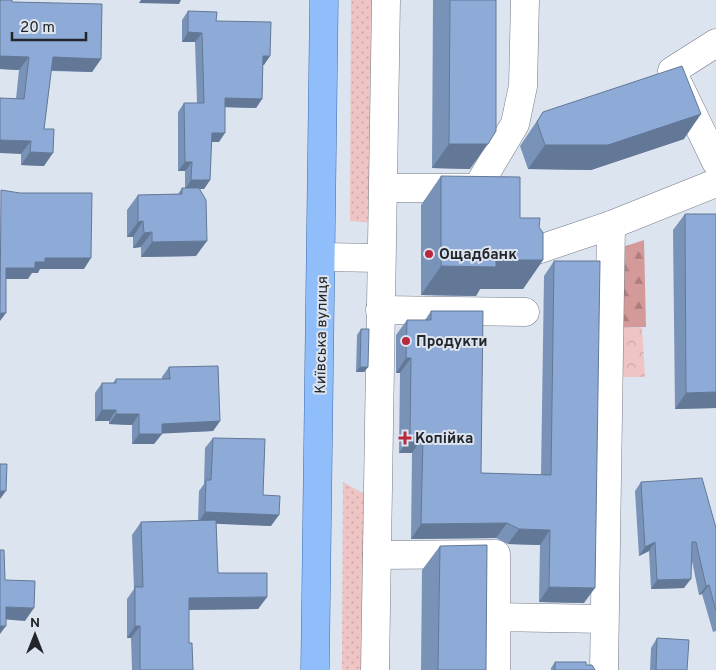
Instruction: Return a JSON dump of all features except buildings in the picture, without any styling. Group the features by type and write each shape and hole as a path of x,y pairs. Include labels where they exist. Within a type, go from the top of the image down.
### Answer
{"main road":[{"name":"Київська вулиця","path":"316,670 324,0"}],"street":[{"path":"376,670 380,310 385,188 386,0"},
{"path":"385,188 476,188 514,124 523,86 525,0"},
{"path":"716,42 672,71 716,162"},
{"path":"534,251 611,225 716,183"},
{"path":"604,670 611,225"},
{"path":"322,257 381,258"},
{"path":"380,310 525,312"},
{"path":"377,555 496,554 496,670"},
{"path":"496,617 604,619"}],"green space":[{"path":"351,0 378,0 375,223 350,221"},
{"path":"644,240 646,327 612,328 614,250"},
{"path":"612,328 642,328 645,377 613,377"},
{"path":"343,482 364,494 362,670 342,670"}],"place":[{"name":"Ощадбанк","path":"429,254"},
{"name":"Продукти","path":"406,341"},
{"name":"Копійка","path":"405,438"}]}
